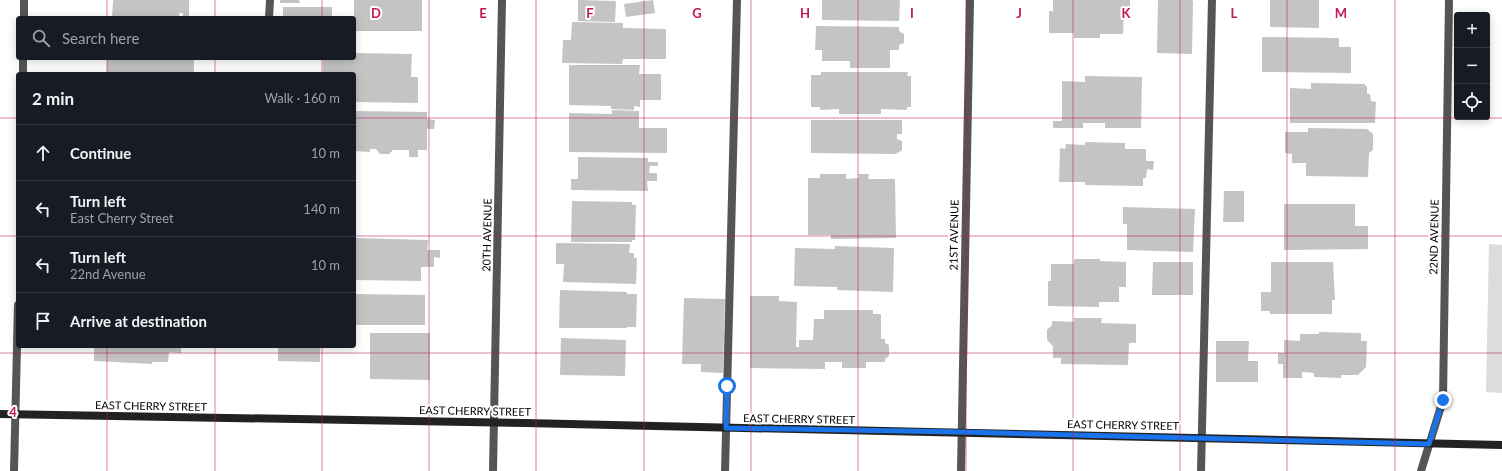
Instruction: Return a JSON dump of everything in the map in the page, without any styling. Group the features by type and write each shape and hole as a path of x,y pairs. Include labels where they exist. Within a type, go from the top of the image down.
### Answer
{"main road":[{"name":"EAST CHERRY STREET","path":"0,414 961,432 1502,445"}],"street":[{"path":"24,0 24,16"},
{"path":"270,0 270,16"},
{"name":"20TH AVENUE","path":"493,471 502,0"},
{"path":"725,471 737,0"},
{"name":"21ST AVENUE","path":"961,471 970,0"},
{"path":"1201,471 1212,0"},
{"name":"22ND AVENUE","path":"1421,471 1443,400 1449,0"},
{"path":"23,60 23,72"},
{"path":"14,471 17,348"}],"shaded area":[{"path":"1489,244 1502,245 1502,393 1486,392"}],"building":[{"path":"113,0 189,0 189,16 183,16 183,13 179,13 179,16 112,16"},
{"path":"280,0 299,0 300,3 280,3"},
{"path":"354,0 422,0 422,31 356,31 356,16 354,16"},
{"path":"578,0 616,1 615,22 578,21"},
{"path":"653,0 655,13 626,17 624,4"},
{"path":"822,0 900,0 899,21 822,20"},
{"path":"1053,0 1130,0 1130,14 1124,14 1123,34 1100,34 1100,38 1074,38 1074,33 1049,33 1049,11 1053,11"},
{"path":"1158,0 1193,1 1192,54 1157,53"},
{"path":"1270,0 1319,0 1319,28 1270,27"},
{"path":"283,7 332,7 332,16 283,16"},
{"path":"572,22 623,23 623,28 666,29 666,59 623,59 622,64 562,63 563,40 571,40"},
{"path":"816,26 899,27 899,31 904,34 904,43 899,45 899,50 890,50 890,68 850,68 850,61 822,61 822,50 815,50"},
{"path":"1262,37 1339,38 1339,47 1351,47 1351,73 1262,72"},
{"path":"356,53 412,54 411,77 418,77 418,103 356,102 356,72 323,72 323,60 356,60"},
{"path":"107,60 194,60 194,72 107,72"},
{"path":"569,65 640,65 639,74 661,74 661,100 640,100 640,107 634,106 634,110 611,109 611,106 569,105"},
{"path":"821,72 908,72 907,76 911,76 911,107 907,107 907,110 881,109 881,114 839,114 839,109 820,110 820,107 811,107 811,75 821,75"},
{"path":"1085,76 1142,77 1141,128 1105,128 1105,123 1083,123 1083,128 1053,128 1053,121 1062,121 1062,81 1085,82"},
{"path":"1311,83 1365,84 1365,86 1367,86 1367,94 1370,94 1371,101 1376,102 1375,123 1290,123 1290,88 1311,89"},
{"path":"612,110 639,111 639,128 667,128 667,153 569,152 569,113 612,114"},
{"path":"356,111 427,112 427,119 435,120 434,129 427,129 427,150 418,150 418,157 409,157 409,150 393,150 389,154 380,154 376,149 370,149 370,152 356,151"},
{"path":"811,120 902,120 902,134 897,134 897,139 902,141 902,150 896,154 811,153"},
{"path":"1308,128 1367,129 1373,134 1373,150 1369,153 1368,177 1306,176 1306,163 1292,163 1292,154 1285,153 1285,132 1308,132"},
{"path":"1085,142 1125,143 1125,149 1146,149 1146,161 1154,161 1153,170 1147,169 1146,178 1143,178 1143,186 1085,185 1085,182 1059,182 1060,148 1065,149 1066,144 1085,145"},
{"path":"578,157 648,158 648,162 658,162 658,166 650,166 649,173 657,173 657,181 647,181 648,191 571,190 571,179 578,179"},
{"path":"820,174 846,174 846,179 859,178 858,174 869,174 868,179 895,179 896,238 831,239 831,235 808,235 808,178 820,178"},
{"path":"1224,191 1244,191 1244,222 1223,222"},
{"path":"572,201 632,202 632,205 636,205 635,240 632,240 632,242 571,242"},
{"path":"1284,204 1355,204 1355,226 1368,226 1368,249 1284,250"},
{"path":"1123,207 1195,209 1193,252 1127,250 1127,224 1123,224"},
{"path":"356,238 428,240 427,250 440,250 440,258 434,257 434,267 421,267 421,281 356,280"},
{"path":"556,243 630,244 629,253 634,253 634,258 637,258 636,284 563,282 564,264 556,264"},
{"path":"835,246 894,248 893,292 837,290 837,287 794,286 795,248 835,249"},
{"path":"1074,259 1100,259 1100,261 1126,262 1126,287 1119,287 1119,302 1099,302 1099,307 1048,306 1048,281 1051,281 1051,264 1074,264"},
{"path":"1153,262 1193,262 1193,295 1152,295"},
{"path":"1271,262 1333,262 1335,300 1332,300 1332,314 1270,314 1270,311 1261,311 1261,292 1271,292"},
{"path":"560,290 627,292 627,294 637,294 636,327 559,328"},
{"path":"356,294 425,295 425,325 356,325"},
{"path":"750,296 779,296 779,301 797,302 796,347 799,347 799,340 813,340 814,319 824,319 824,310 873,310 873,314 881,314 881,339 885,339 885,343 889,345 889,356 885,359 885,362 866,362 866,368 842,368 842,362 825,362 825,369 750,368"},
{"path":"684,298 725,299 723,373 701,372 701,364 682,364"},
{"path":"1074,318 1102,318 1101,323 1136,324 1136,343 1129,343 1128,365 1061,364 1061,358 1053,358 1053,346 1047,340 1047,330 1052,325 1052,321 1074,322"},
{"path":"1319,332 1361,333 1361,341 1367,341 1366,367 1358,375 1341,375 1341,378 1314,377 1314,373 1302,372 1302,378 1283,378 1283,364 1278,364 1278,353 1284,353 1284,340 1300,341 1300,334 1319,334"},
{"path":"370,333 430,333 430,380 370,379"},
{"path":"561,338 626,340 625,376 560,375"},
{"path":"1216,341 1249,341 1248,361 1258,361 1258,382 1216,382"},
{"path":"94,348 181,348 181,353 169,352 168,362 152,362 152,364 94,361"},
{"path":"278,348 320,348 320,362 278,361"}],"route":[{"path":"727,386 726,428 961,432 1429,444 1443,400"}]}
